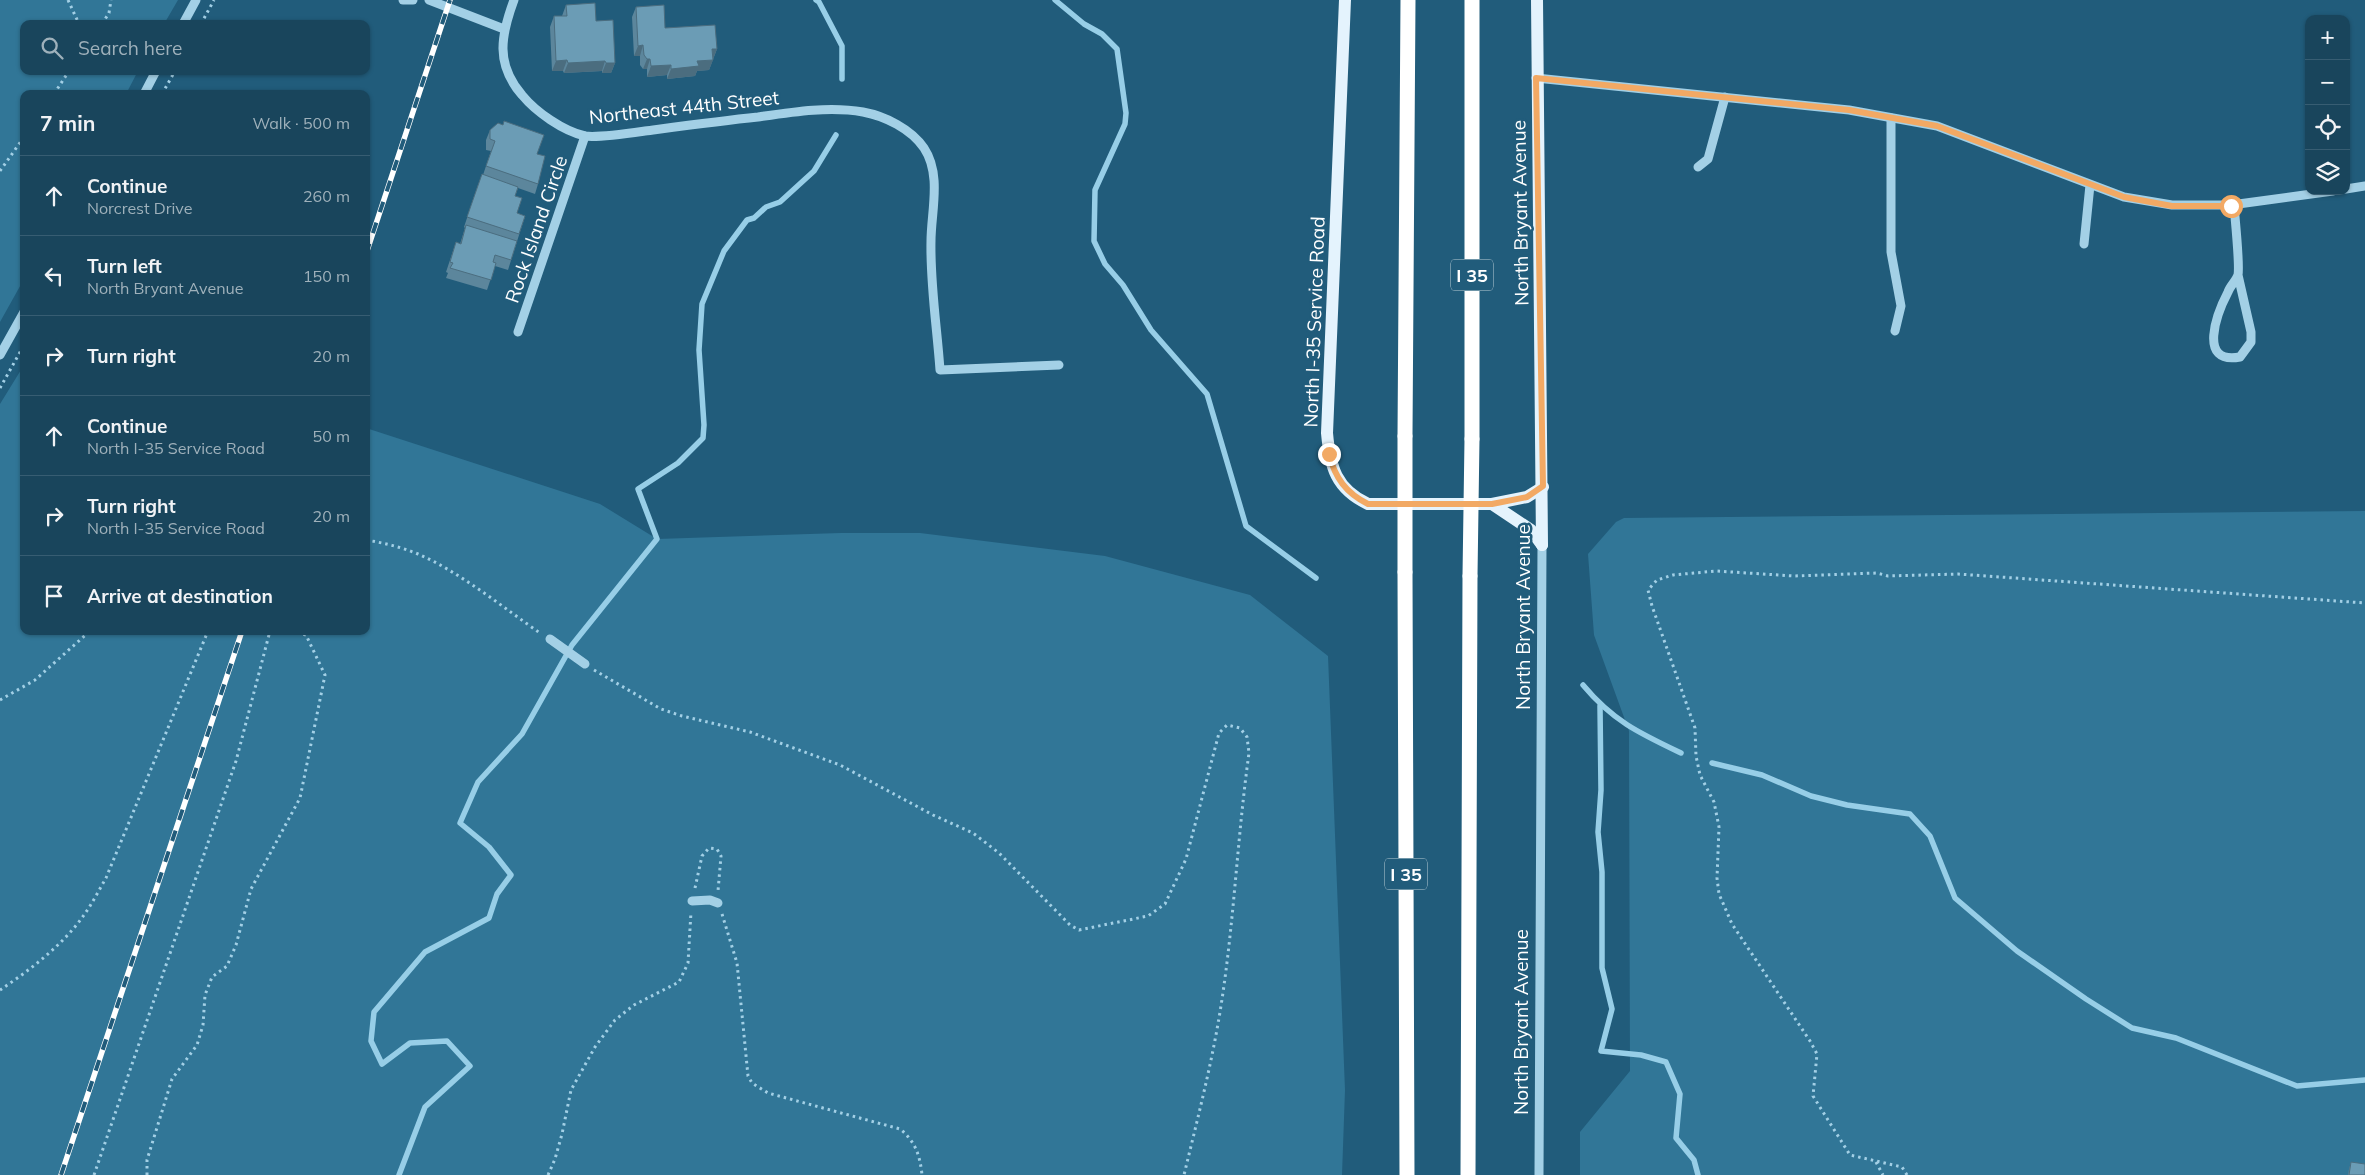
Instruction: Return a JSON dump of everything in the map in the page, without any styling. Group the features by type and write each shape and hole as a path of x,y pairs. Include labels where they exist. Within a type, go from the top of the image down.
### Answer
{"highway":[{"name":"I 35","path":"1407,1175 1405,436 1408,0"},
{"name":"I 35","path":"1468,1175 1472,0"}],"main road":[{"name":"North I-35 Service Road","path":"1344,0 1327,433 1332,467 1344,488 1355,498 1368,504 1492,504 1527,497 1543,486"},
{"name":"North Bryant Avenue","path":"1537,0 1536,78 1543,486 1542,545"},
{"path":"1492,504 1531,530 1542,545"}],"street":[{"path":"185,20 196,0"},
{"path":"403,0 413,0"},
{"path":"430,0 504,28"},
{"name":"Northeast 44th Street","path":"514,0 504,28 502,51 512,84 533,108 585,136 822,110 865,112 891,121 909,134 924,149 932,171 934,201 930,241 940,370 1059,364"},
{"path":"146,90 154,75"},
{"path":"1536,78 1849,110 1937,126 2124,197 2172,206 2234,205 2305,195"},
{"path":"1698,167 1708,160 1725,97"},
{"path":"1891,118 1891,252 1902,306 1895,331"},
{"name":"Rock Island Circle","path":"518,332 585,136"},
{"path":"2084,244 2090,185"},
{"path":"2350,188 2365,186"},
{"path":"2234,205 2238,275 2251,332 2251,342 2240,357 2232,359 2222,356 2215,349 2212,338 2228,291 2238,275"},
{"path":"0,355 20,319"},
{"name":"North Bryant Avenue","path":"1539,1175 1542,545"},
{"path":"550,639 585,664"},
{"path":"692,901 710,900 718,903"}],"path":[{"path":"68,0 77,20"},
{"path":"105,20 109,13 111,0"},
{"path":"203,20 214,0"},
{"path":"57,90 66,75"},
{"path":"164,90 173,75"},
{"path":"0,171 20,143"},
{"path":"0,388 20,352"},
{"path":"370,541 419,554 550,639"},
{"path":"1907,1175 1902,1167 1850,1155 1814,1096 1817,1054 1732,924 1719,894 1717,878 1719,827 1714,802 1697,766 1695,728 1648,590 1657,580 1673,575 1716,572 1794,576 1877,573 1888,576 1958,574 2365,602"},
{"path":"0,700 35,680 86,635"},
{"path":"0,990 39,961 84,916 106,878 206,635"},
{"path":"94,1175 236,761 269,635"},
{"path":"147,1175 147,1160 172,1078 197,1045 203,1025 204,995 212,976 227,966 236,946 251,889 300,798 325,675 306,635"},
{"path":"585,664 612,682 661,709 682,716 750,732 840,765 933,815 973,833 999,853 1070,924 1079,930 1148,916 1165,904 1186,859 1220,734 1227,725 1240,728 1247,737 1249,753 1220,1012 1207,1079 1184,1175"},
{"path":"548,1175 562,1134 571,1090 595,1046 615,1020 634,1005 679,982 688,963 692,901 702,856 709,848 717,850 720,856 718,903 737,963 745,1056 748,1076 752,1083 768,1094 900,1129 910,1137 917,1149 922,1175"},
{"path":"1876,1161 1883,1175"}],"shaded area":[{"path":"0,0 178,0 166,20 20,20 20,75 136,75 128,90 20,90 20,286 0,322"},
{"path":"20,372 20,635 370,635 370,429 600,504 657,539 841,533 920,533 1105,556 1250,595 1328,656 1345,1090 1342,1175 0,1175 0,404"},
{"path":"2365,511 2365,1175 1580,1175 1580,1132 1630,1071 1629,731 1594,635 1588,554 1616,522 1624,518"}],"building":[{"path":"595,3 596,21 613,20 615,63 606,63 605,61 568,63 567,60 556,61 554,16 567,16 566,5"},
{"path":"664,5 665,28 715,25 717,49 712,49 713,60 697,61 699,66 671,69 671,65 651,66 650,59 647,59 644,55 643,45 638,46 636,7"},
{"path":"504,121 544,135 537,154 545,156 538,184 486,166 495,141 490,139 490,130 498,123 503,125"},
{"path":"482,174 518,187 515,196 522,198 517,213 525,216 519,234 467,217"},
{"path":"466,225 517,241 511,260 495,255 493,262 496,263 491,280 450,268 453,263 450,262 456,242 461,244"},
{"path":"2351,1162 2365,1164 2365,1175 2349,1175"}],"waterway":[{"path":"816,0 819,2 842,46 842,79"},
{"path":"1055,0 1084,24 1102,34 1117,49 1126,113 1125,124 1095,190 1094,241 1105,264 1123,285 1151,330 1207,394 1246,526 1316,578"},
{"path":"399,1175 425,1107 470,1066 447,1041 410,1043 382,1064 371,1041 374,1012 425,952 489,918 497,894 511,875 489,847 460,823 478,782 522,734 572,645 657,539 638,489 678,463 703,438 704,425 699,350 702,304 724,251 747,220 754,218 766,207 780,202 814,171 836,135"},
{"path":"1583,685 1616,717 1652,739 1681,753"},
{"path":"1600,706 1601,790 1598,832 1602,872 1602,968 1612,1009 1601,1051 1641,1055 1666,1062 1680,1094 1676,1138 1694,1160 1698,1175"},
{"path":"1712,763 1762,775 1811,796 1847,805 1910,814 1930,836 1955,898 2017,951 2132,1028 2176,1038 2297,1086 2365,1080"}],"railway":[{"path":"370,242 450,0"},
{"path":"61,1175 241,635"}],"route":[{"path":"1329,454 1332,467 1344,488 1355,498 1368,504 1492,504 1527,497 1543,486 1536,78 1849,110 1937,126 2124,197 2172,206 2231,206"}]}
